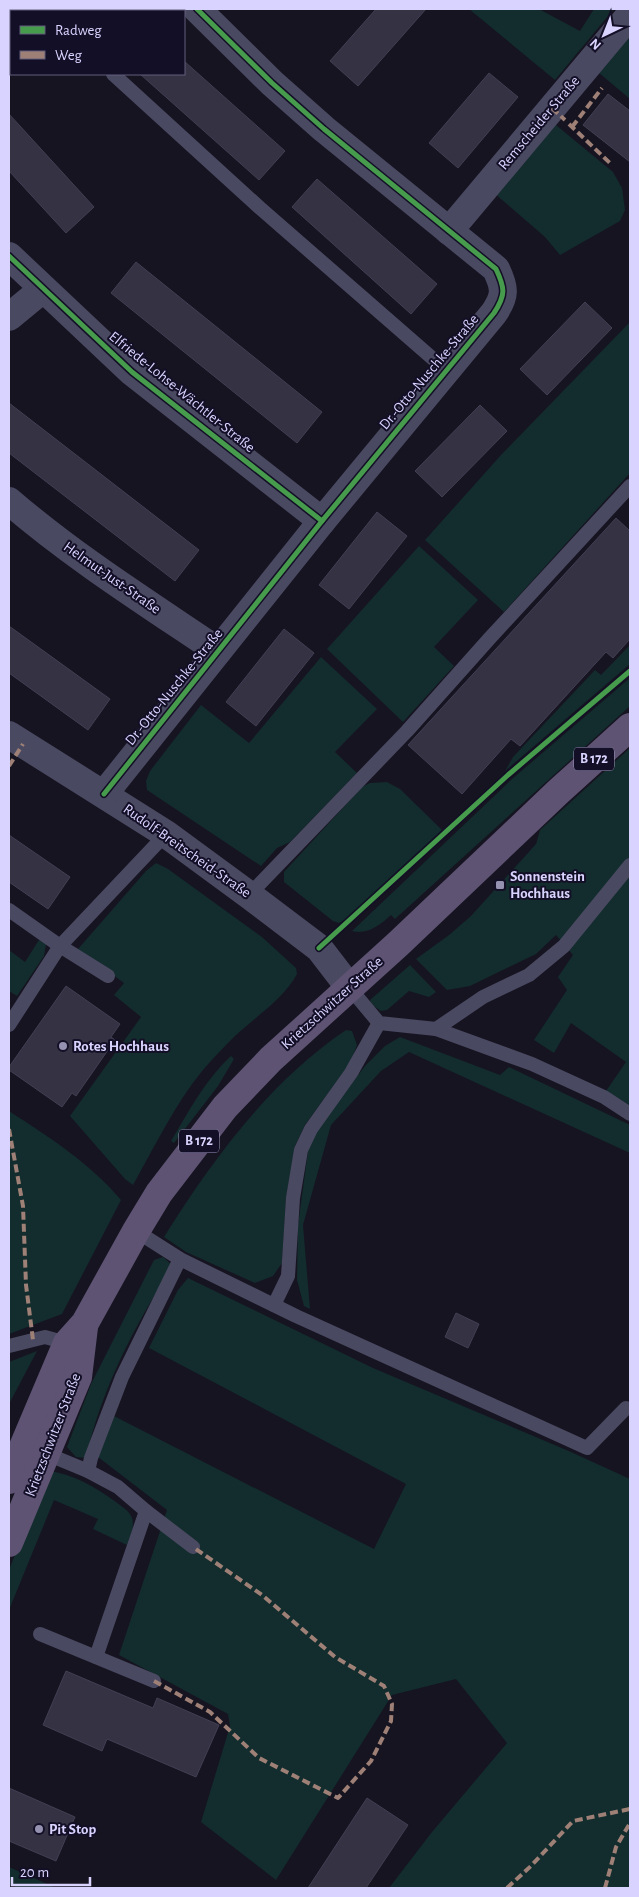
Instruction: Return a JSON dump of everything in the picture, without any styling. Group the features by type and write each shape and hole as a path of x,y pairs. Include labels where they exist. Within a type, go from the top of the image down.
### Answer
{"main road":[{"name":"Krietzschwitzer Straße","path":"9,1480 68,1343 85,1323 136,1231 160,1193 225,1107 271,1059 398,944 559,791 630,727"},
{"name":"Krietzschwitzer Straße","path":"9,1543 78,1377 85,1323"}],"street":[{"name":"Dr.-Otto-Nuschke-Straße","path":"104,794 322,521 494,314 502,301 503,285 496,269 373,170 278,89 197,9"},
{"name":"Remscheider Straße","path":"449,231 630,15"},
{"name":"Elfriede-Lohse-Wächtler-Straße","path":"9,256 132,372 322,521"},
{"path":"9,317 43,289"},
{"name":"Helmut-Just-Straße","path":"9,501 82,560 218,651"},
{"name":"Rudolf-Breitscheid-Straße","path":"9,736 166,834 249,894 319,948 349,987"}],"lane":[{"path":"114,75 260,208 447,371"},
{"path":"249,894 407,731 630,486"},
{"path":"9,1025 60,946 166,834"},
{"path":"436,1029 483,997 529,975 564,946 630,865"},
{"path":"9,910 60,946 108,976"},
{"path":"349,987 379,1023 436,1029 532,1064 604,1097 630,1114"},
{"path":"274,1305 288,1276 293,1198 301,1150 311,1129 351,1073 379,1023"},
{"path":"136,1231 180,1259 274,1305 588,1448 626,1408"},
{"path":"88,1471 91,1458 122,1377 180,1259"},
{"path":"9,1346 45,1337 68,1343"},
{"path":"47,1454 88,1471 118,1487 193,1547"},
{"path":"96,1657 146,1511"},
{"path":"40,1634 154,1681"}],"green space":[{"path":"469,9 539,9 580,31 594,9 613,10 555,80"},
{"path":"630,35 630,99 598,72"},
{"path":"556,125 613,172 622,188 625,210 620,221 560,255 545,237 494,193"},
{"path":"630,322 630,473 504,612 425,540 501,455"},
{"path":"419,546 478,600 434,647 454,666 403,722 327,649"},
{"path":"630,645 630,664 505,771 513,757 595,670 601,675"},
{"path":"321,657 377,709 335,752 357,773 290,842 277,848 261,866 147,790 146,781 150,771 201,705 249,743"},
{"path":"630,678 630,706 395,919 391,915 378,926 363,932 352,931 512,779"},
{"path":"630,748 630,1106 606,1091 626,1062 571,1023 554,1053 534,1040 567,990 558,977 573,955 556,935 536,954 470,986 447,990 416,959 471,916 536,844 540,830"},
{"path":"387,782 400,789 442,830 346,919 339,923 333,921 284,882 284,872 362,787 370,783"},
{"path":"156,863 168,869 262,937 296,968 297,974 277,1000 235,1036 203,1070 174,1111 133,1185 125,1179 70,1116 141,1017 114,995 124,983 78,949 146,871"},
{"path":"39,940 46,944 44,956 17,996 9,991 9,950 25,962"},
{"path":"410,965 436,992 429,997 409,991 387,1010 381,1011 371,1004 370,1000"},
{"path":"346,1030 352,1031 357,1045 351,1062 305,1125 295,1146 286,1199 282,1263 273,1276 255,1283 186,1252 164,1237 202,1179 244,1124 292,1073 318,1050"},
{"path":"400,1037 500,1075 509,1067 630,1125 630,1153 409,1052 381,1071 331,1125 303,1225 310,1309 304,1306 297,1280 298,1225 308,1151 320,1125 365,1066 385,1046"},
{"path":"231,1056 234,1059 218,1086 174,1143 171,1141 205,1086"},
{"path":"9,1111 82,1162 121,1200 62,1314 9,1334"},
{"path":"163,1257 173,1266 145,1311 121,1358 101,1407 86,1458 76,1457 67,1447 91,1384 154,1260"},
{"path":"188,1278 373,1368 630,1479 630,1888 389,1888 432,1832 507,1743 456,1679 392,1695 276,1880 201,1822 230,1726 228,1714 119,1655 167,1510 98,1457 114,1416 374,1549 406,1484 149,1348 178,1290"},
{"path":"37,1351 9,1404 9,1362"},
{"path":"48,1471 67,1475 84,1482 116,1502 131,1515 133,1521 132,1532 127,1545 93,1529 98,1519 54,1500 9,1610 9,1570"},
{"path":"9,1867 56,1888 19,1888 9,1884"}],"building":[{"path":"376,9 426,9 358,86 330,61"},
{"path":"185,62 285,151 259,180 141,75 185,75"},
{"path":"489,73 518,97 458,168 429,143"},
{"path":"608,94 630,111 630,162 583,125"},
{"path":"9,114 94,207 66,233 9,171"},
{"path":"317,179 437,284 411,314 292,207"},
{"path":"136,262 322,412 297,443 111,293"},
{"path":"585,302 612,328 547,395 520,369"},
{"path":"9,403 199,550 175,581 9,453"},
{"path":"480,405 507,431 442,497 415,471"},
{"path":"377,512 407,536 349,609 319,585"},
{"path":"616,518 630,531 630,639 613,658 606,652 520,746 511,739 462,794 408,745"},
{"path":"9,626 110,699 88,730 9,673"},
{"path":"284,629 314,653 256,726 226,702"},
{"path":"9,835 70,877 48,909 9,882"},
{"name":"Rotes Hochhaus","path":"66,986 120,1024 111,1037 115,1040 76,1096 72,1093 62,1107 9,1070 9,1067"},
{"path":"456,1313 479,1324 468,1348 445,1337"},
{"path":"66,1671 153,1708 157,1698 219,1725 196,1777 107,1739 102,1751 43,1725"},
{"name":"Pit Stop","path":"9,1788 75,1817 56,1861 9,1841"},
{"path":"367,1798 408,1825 366,1888 308,1888"}],"marked path":[{"path":"572,127 602,88"},
{"path":"552,108 565,120"},
{"path":"569,124 612,165"},
{"path":"9,766 23,744"},
{"path":"9,1129 23,1206 26,1285 33,1340"},
{"path":"154,1681 210,1712 259,1758 338,1798 371,1761 391,1721 392,1704 384,1686 335,1657 262,1595 193,1547"},
{"path":"507,1888 531,1866 573,1821 630,1809"},
{"path":"605,1888 616,1847 630,1823"}],"cycle path":[{"path":"104,794 322,521 494,313 501,301 503,291 496,269 324,129 272,83 197,9"},
{"path":"9,256 132,372 322,521"},
{"path":"319,948 508,775 630,671"}],"place":[{"name":"Sonnenstein Hochhaus","path":"500,885"},
{"name":"Rotes Hochhaus","path":"63,1046"},
{"name":"Pit Stop","path":"39,1829"}]}
